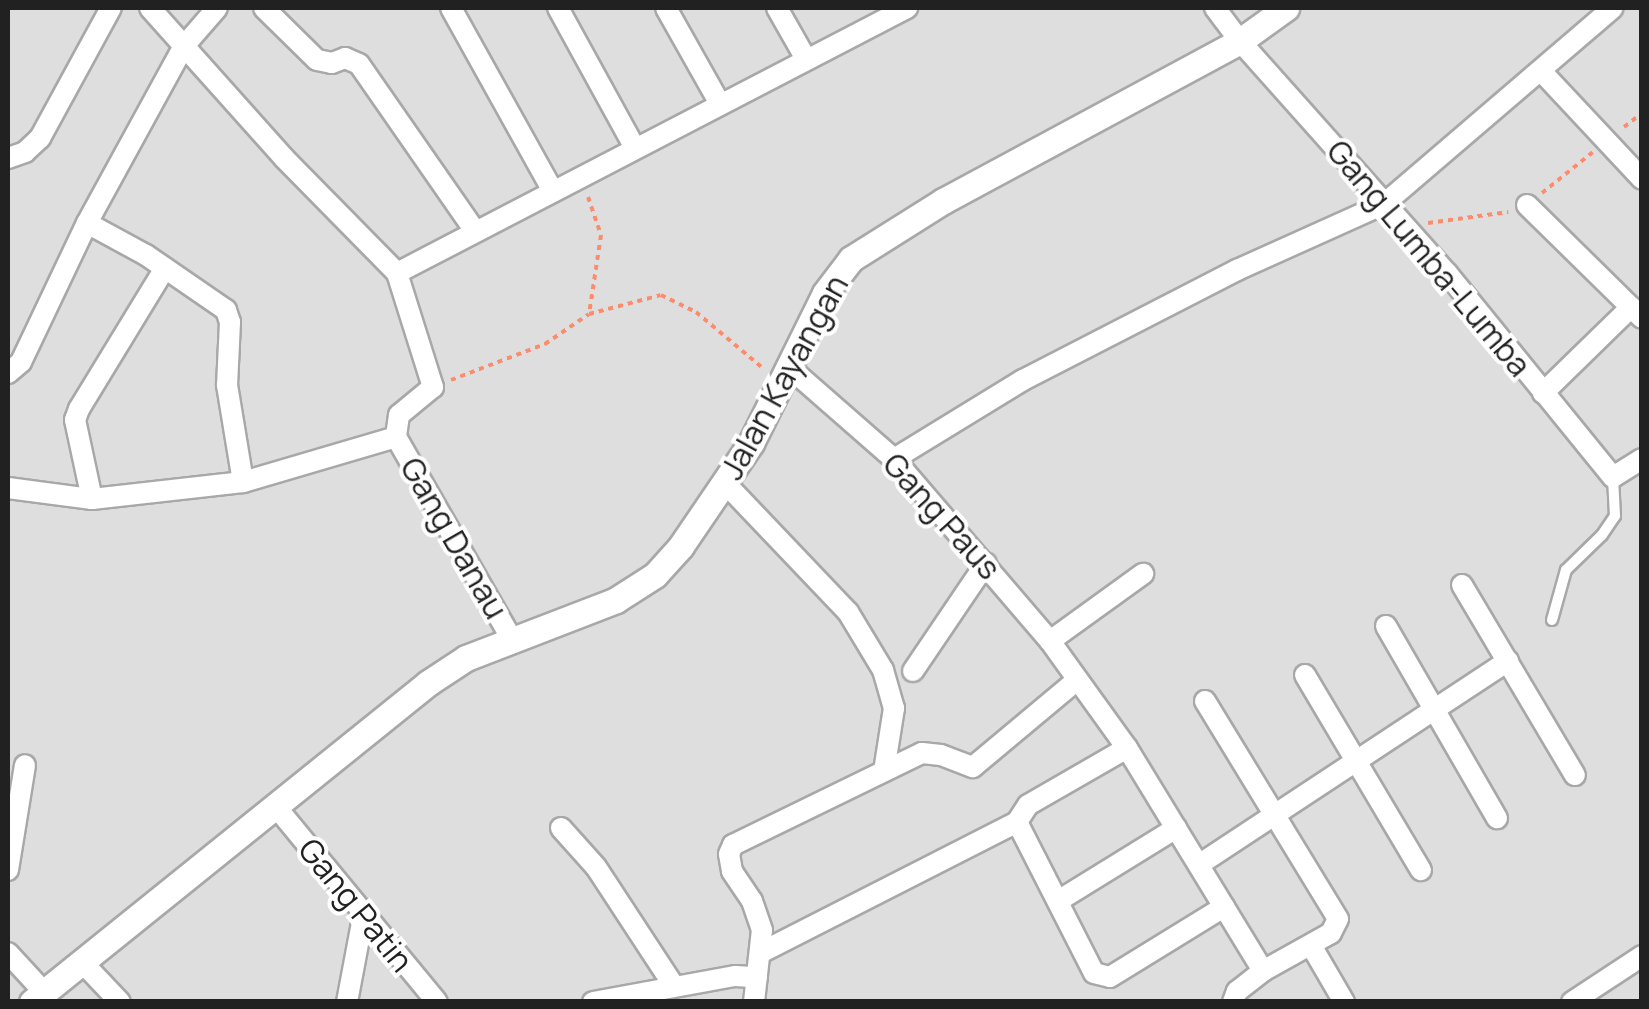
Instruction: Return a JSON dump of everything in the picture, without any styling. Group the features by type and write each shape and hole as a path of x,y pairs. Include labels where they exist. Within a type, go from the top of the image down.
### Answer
{"street":[{"path":"8,158 25,152 40,138 111,8"},
{"path":"8,488 92,499 242,482 396,438 399,415 433,386 396,273 284,158 150,8"},
{"path":"8,373 21,362 87,223 184,46 217,8"},
{"path":"264,8 317,60 332,63 345,58 359,64 476,231"},
{"path":"451,8 553,191"},
{"path":"558,8 635,148"},
{"path":"666,8 720,104"},
{"path":"776,8 806,59"},
{"path":"396,273 806,59 882,13 907,8"},
{"name":"Gang Lumba-Lumba","path":"1215,8 1613,478"},
{"name":"Jalan Kayangan","path":"38,997 277,808 396,706 466,658 590,611 642,584 681,546 725,482 786,376 808,324 836,276 876,240 1240,42 1286,8"},
{"path":"894,460 1023,380 1237,270 1384,204 1613,8"},
{"path":"1542,72 1642,180"},
{"path":"1528,204 1636,313 1543,393"},
{"path":"87,223 165,268 230,316 227,385 242,482"},
{"path":"92,499 76,420 79,410 165,268"},
{"name":"Gang Paus","path":"786,376 894,460 1050,641 1126,748 1263,971"},
{"name":"Gang Danau","path":"396,438 511,638"},
{"path":"1613,478 1642,458"},
{"path":"725,482 848,612 884,670 894,708 884,772"},
{"path":"913,672 986,563"},
{"path":"1050,641 1143,574"},
{"path":"1462,586 1575,776"},
{"path":"1386,626 1498,818"},
{"path":"1200,864 1508,661"},
{"path":"1306,675 1421,870"},
{"path":"754,1002 760,953 758,914 732,871 733,845 933,752 973,766 1076,680"},
{"path":"1206,701 1338,919 1335,929 1312,947 1263,971 1237,991 1233,1002"},
{"path":"760,953 1017,822 1028,805 1126,748"},
{"path":"8,870 25,766"},
{"name":"Gang Patin","path":"277,808 436,1002"},
{"path":"1017,822 1094,973 1105,978 1224,907"},
{"path":"561,828 596,867 674,986"},
{"path":"1058,902 1176,828"},
{"path":"348,1002 363,917"},
{"path":"1312,947 1344,1002"},
{"path":"8,954 38,997"},
{"path":"1573,1001 1642,956"},
{"path":"82,962 120,1002"},
{"path":"592,1002 674,986 757,977"}],"lane":[{"path":"1552,620 1566,570 1602,536 1615,516 1613,478"}],"path":[{"path":"577,178 592,204 600,235 589,314"},
{"path":"433,386 544,344 589,314 660,295 696,312 786,376"}],"shaded area":[{"path":"8,8 1641,8 1641,1001 8,1001"}]}
